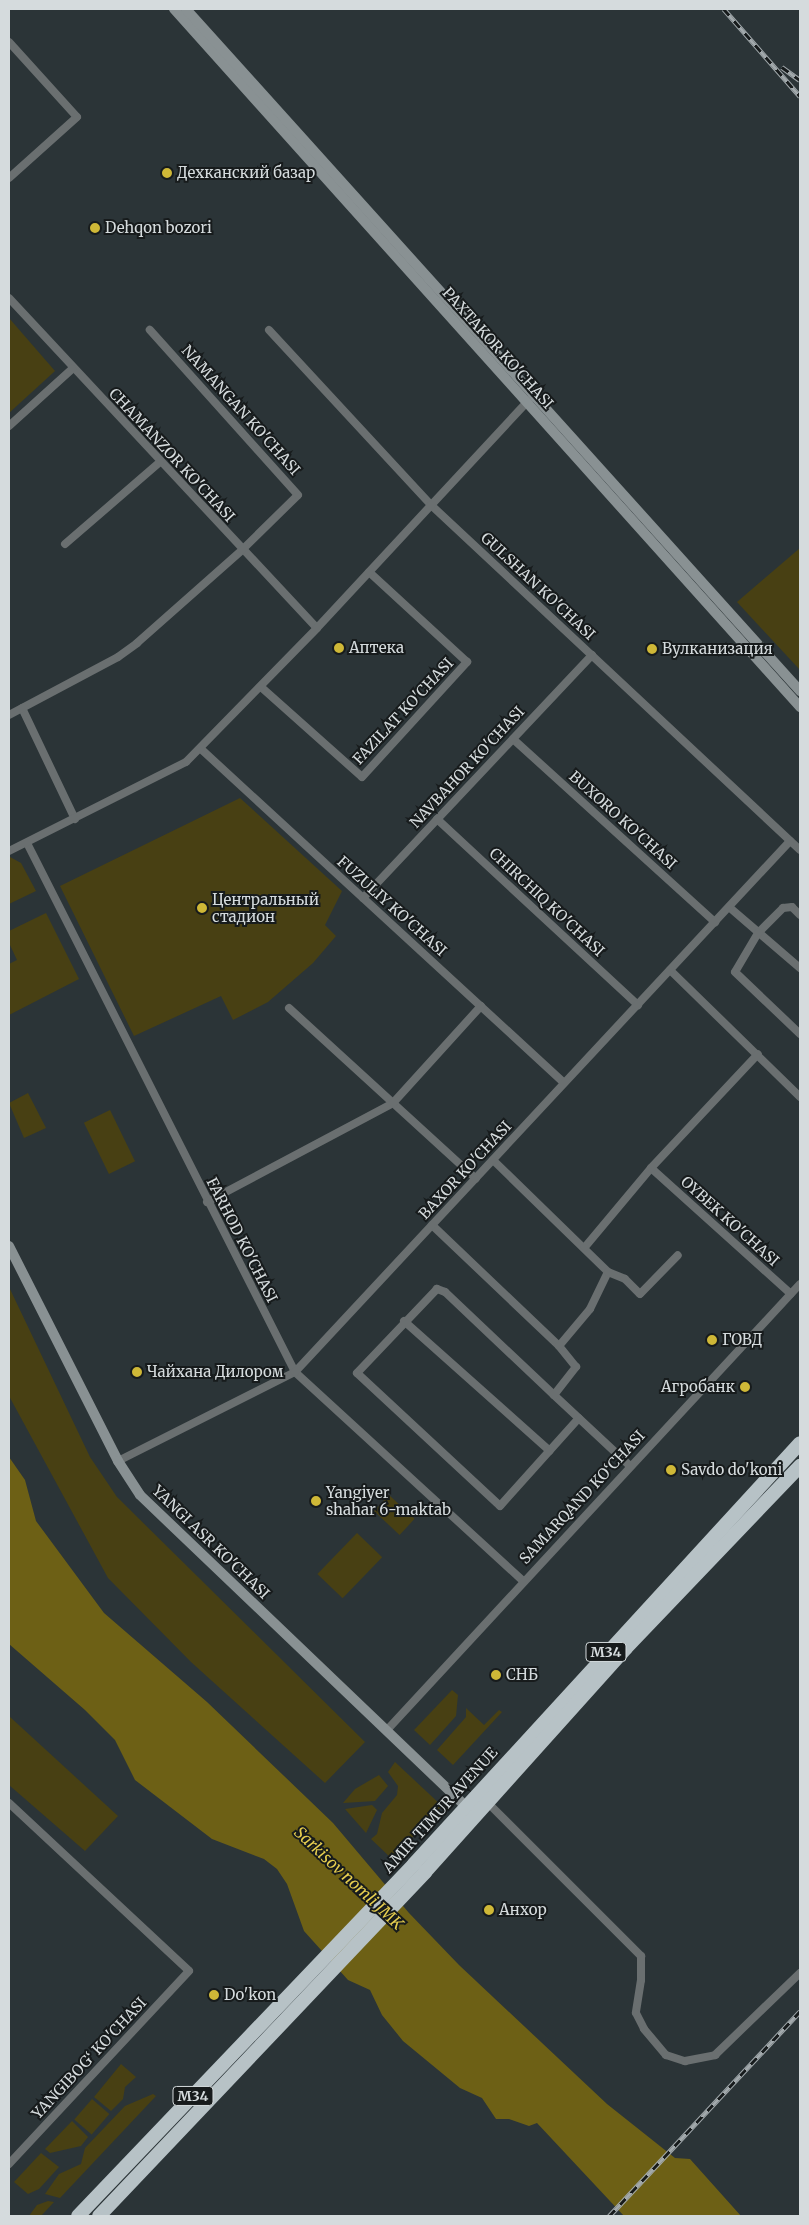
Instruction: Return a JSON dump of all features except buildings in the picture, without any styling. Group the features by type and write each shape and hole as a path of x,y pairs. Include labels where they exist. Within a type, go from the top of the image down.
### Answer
{"highway":[{"name":"AMIR TIMUR AVENUE","path":"99,2216 319,1985 420,1868 466,1806 800,1443"},
{"name":"AMIR TIMUR AVENUE","path":"78,2216 308,1976 487,1802 626,1648 800,1466"}],"main road":[{"name":"PAXTAKOR KO'CHASI","path":"174,9 529,399 800,690"},
{"name":"PAXTAKOR KO'CHASI","path":"186,9 800,707"},
{"name":"YANGI ASR KO'CHASI","path":"9,1246 118,1461 140,1495 466,1806"}],"street":[{"path":"9,42 77,117 10,174"},
{"name":"CHAMANZOR KO'CHASI","path":"9,298 72,369 317,628"},
{"name":"NAMANGAN KO'CHASI","path":"150,330 298,496 242,550"},
{"name":"GULSHAN KO'CHASI","path":"269,330 431,505 800,850"},
{"path":"9,426 72,369"},
{"path":"9,851 186,762 201,750 529,399"},
{"path":"65,544 160,462"},
{"path":"9,715 118,657 242,550"},
{"name":"FAZILAT KO'CHASI","path":"260,687 362,777 467,662 369,572"},
{"name":"NAVBAHOR KO'CHASI","path":"363,898 592,655"},
{"path":"22,708 75,819"},
{"name":"BUXORO KO'CHASI","path":"513,739 715,922"},
{"name":"FUZULIY KO'CHASI","path":"201,750 564,1083"},
{"name":"CHIRCHIQ KO'CHASI","path":"437,819 638,1004"},
{"name":"BAXOR KO'CHASI","path":"118,1461 267,1389 295,1372 790,841"},
{"name":"FARHOD KO'CHASI","path":"26,843 295,1372 523,1581"},
{"path":"729,906 800,968"},
{"path":"800,915 792,907 783,908 758,933 735,972 800,1034"},
{"path":"670,970 800,1096"},
{"path":"207,1202 393,1103 481,1006"},
{"path":"289,1008 476,1179"},
{"path":"585,1247 651,1168 758,1054"},
{"path":"493,1160 585,1247 608,1272 625,1279 640,1294 678,1255"},
{"name":"OYBEK KO'CHASI","path":"651,1168 791,1294"},
{"path":"432,1226 560,1346 576,1367 554,1395"},
{"path":"560,1346 590,1309 608,1272"},
{"name":"SAMARQAND KO‘CHASI","path":"387,1730 629,1465 800,1284"},
{"path":"579,1418 500,1506 358,1373 404,1321 437,1289 445,1292 629,1465"},
{"path":"404,1321 550,1451"},
{"path":"487,1802 641,1956 641,1980 636,2013 644,2029 666,2055 685,2061 715,2054 800,1973"},
{"name":"YANGIBOG‘ KO'CHASI","path":"9,1803 189,1971 9,2164"}],"shaded area":[{"path":"9,318 55,371 9,413"},
{"path":"800,548 800,670 737,602"},
{"name":"Центральный стадион","path":"240,798 342,891 325,925 336,936 313,963 268,1002 233,1020 221,996 134,1036 60,886"},
{"path":"10,857 21,863 36,891 9,904"},
{"path":"46,913 79,979 9,1015 9,964 17,960 9,943 9,931"},
{"path":"28,1093 46,1128 24,1138 9,1103"},
{"path":"110,1110 135,1161 109,1174 84,1123"},
{"path":"9,1287 90,1457 117,1497 365,1742 325,1783 191,1662 108,1578 9,1396"},
{"path":"389,1495 415,1519 400,1535 374,1511"},
{"path":"357,1533 382,1557 343,1598 317,1574"},
{"path":"452,1690 458,1695 456,1716 430,1745 414,1730"},
{"path":"466,1708 484,1725 499,1710 502,1712 453,1765 437,1750 466,1717"},
{"path":"9,1716 118,1816 85,1851 9,1785"},
{"path":"395,1762 442,1806 392,1859 371,1839 377,1834 382,1813 397,1795 398,1786 388,1772"},
{"path":"379,1775 388,1786 375,1801 343,1803 355,1789"},
{"path":"372,1805 377,1810 366,1833 345,1809"},
{"path":"121,2064 136,2077 125,2087 123,2099 111,2111 94,2097"},
{"path":"153,2094 156,2096 60,2198 45,2194 59,2174 81,2164 85,2148 125,2106"},
{"path":"92,2099 109,2114 92,2134 74,2119"},
{"path":"72,2121 88,2137 81,2146 50,2153 45,2149"},
{"path":"41,2153 59,2167 39,2189 28,2194 14,2182"},
{"path":"48,2201 54,2202 41,2216 29,2216 37,2205"}],"water":[{"name":"Sarkisov nomli JMK","path":"9,1457 25,1480 36,1521 104,1613 207,1702 333,1823 409,1913 459,1965 607,2104 675,2158 690,2159 741,2216 624,2216 537,2123 529,2126 509,2119 496,2119 482,2098 460,2088 403,2041 382,2015 370,1990 348,1980 304,1931 287,1884 277,1869 264,1859 212,1839 135,1780 115,1740 85,1710 9,1644"}],"railway":[{"path":"724,9 800,96"},
{"path":"782,67 800,80"},
{"path":"609,2216 800,2011"}],"place":[{"name":"Дехканский базар","path":"167,173"},
{"name":"Dehqon bozori","path":"95,228"},
{"name":"Аптека","path":"339,648"},
{"name":"Вулканизация","path":"652,649"},
{"name":"Центральный стадион","path":"202,908"},
{"name":"ГОВД","path":"712,1340"},
{"name":"Чайхана Дилором","path":"137,1372"},
{"name":"Агробанк","path":"745,1387"},
{"name":"Savdo do'koni","path":"671,1470"},
{"name":"Yangiyer shahar 6-maktab","path":"316,1501"},
{"name":"СНБ","path":"496,1675"},
{"name":"Анхор","path":"489,1910"},
{"name":"Do'kon","path":"214,1995"}]}
